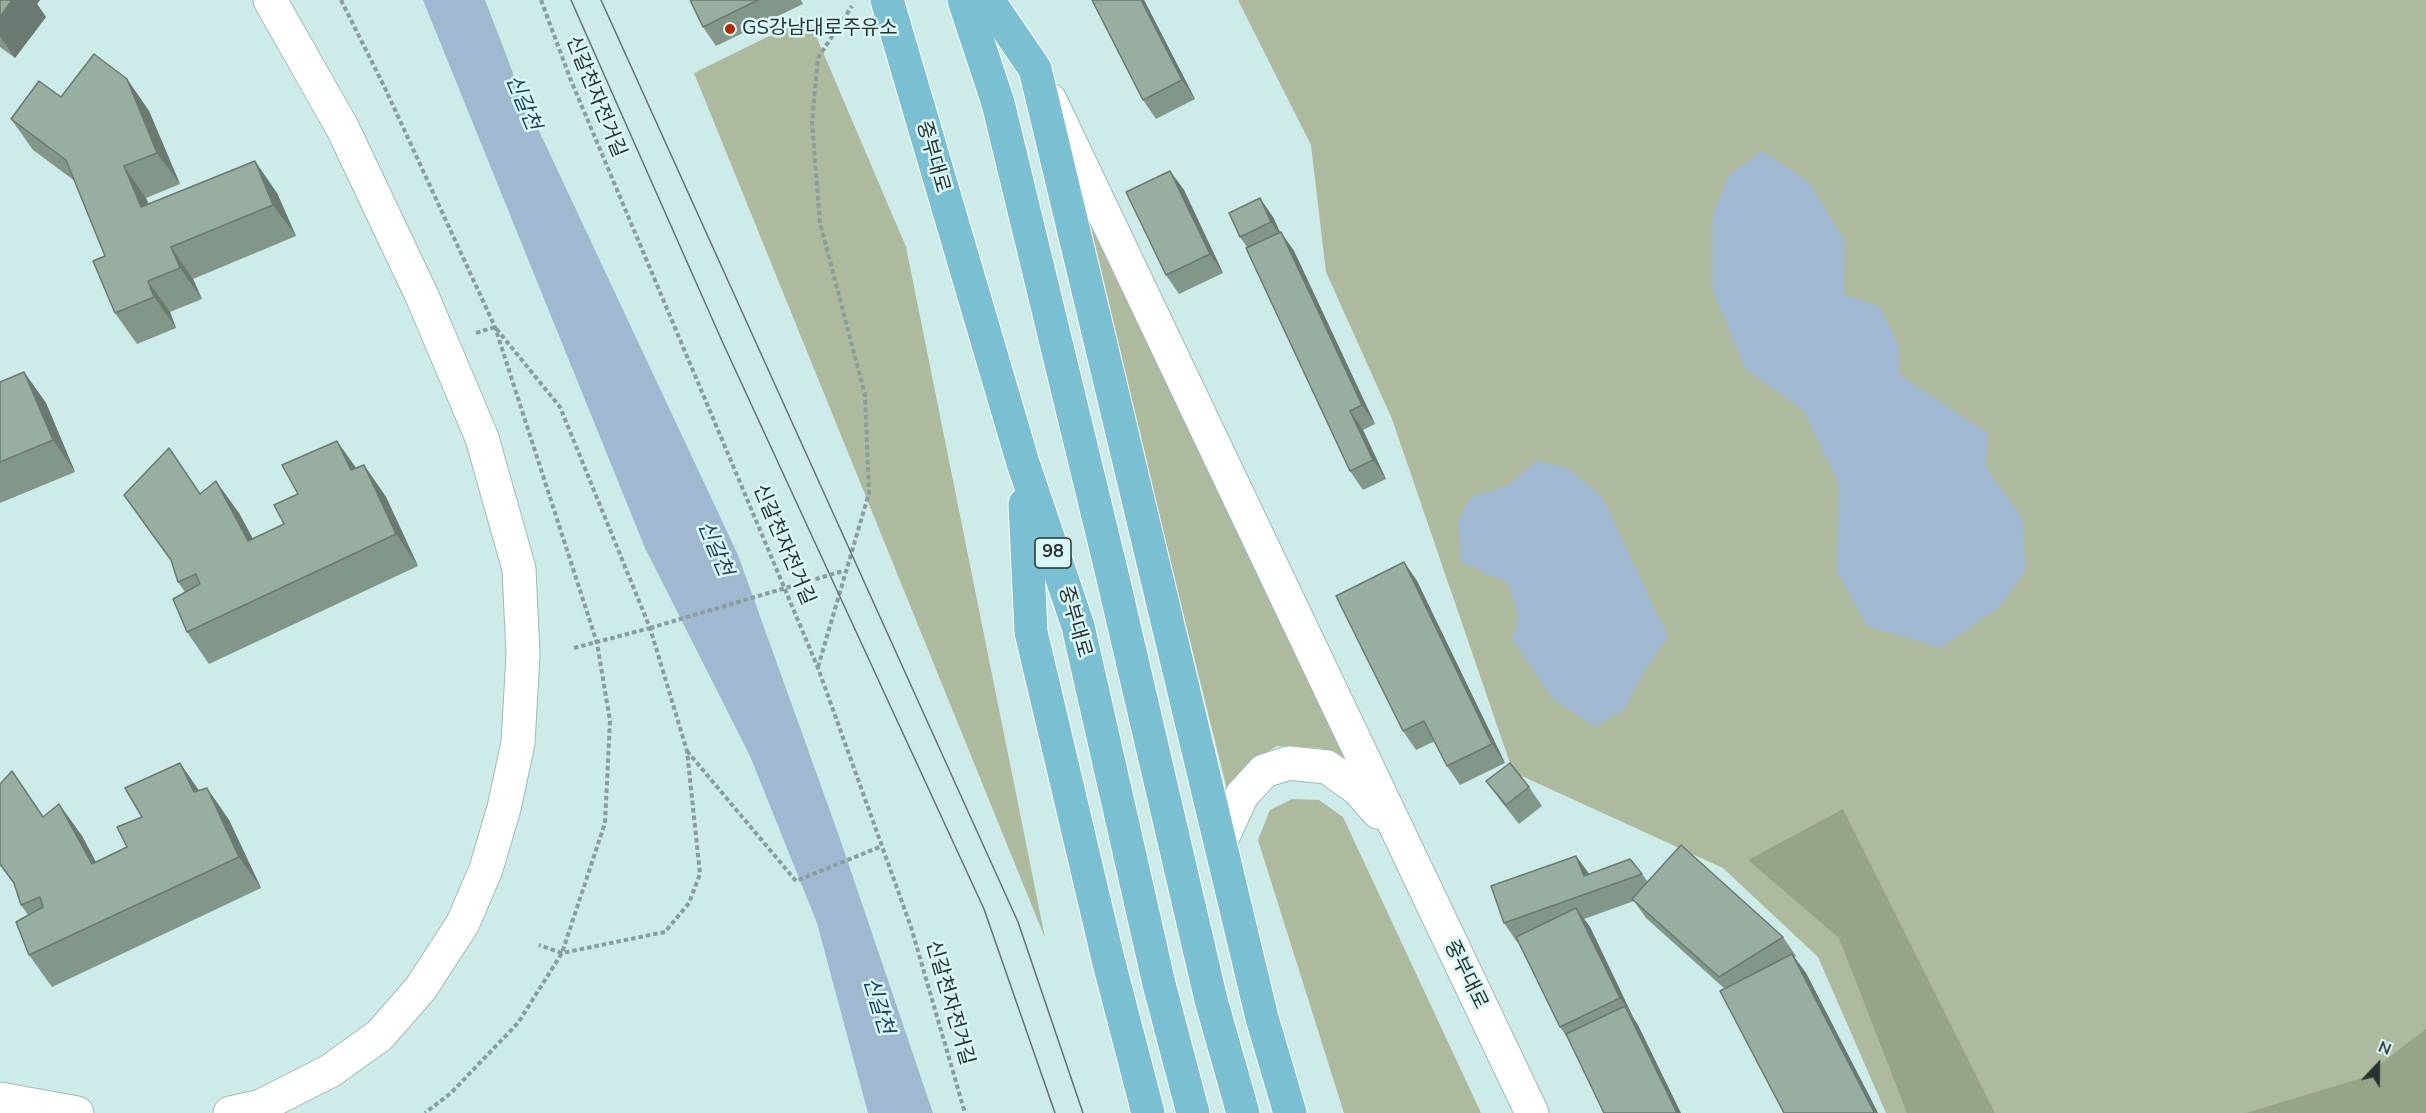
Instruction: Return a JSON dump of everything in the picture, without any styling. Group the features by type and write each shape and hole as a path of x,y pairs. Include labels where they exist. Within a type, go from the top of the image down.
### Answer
{"main road":[{"path":"964,0 998,103 1112,574 1211,1000 1243,1113"},
{"path":"988,0 1035,69 1262,1018 1290,1113"},
{"name":"중부대로","path":"871,2 1078,626 1159,984 1192,1113"},
{"path":"1023,463 1031,632 1107,959 1148,1113"}],"street":[{"path":"230,1113 261,1106 330,1071 380,1035 421,988 463,923 486,869 504,808 518,743 523,655 519,569 482,438 422,296 348,140 270,0"},
{"name":"중부대로","path":"1035,69 1532,1113"},
{"path":"1221,841 1242,795 1264,771 1289,763 1327,767 1358,789 1399,836"},
{"path":"0,1099 77,1113"}],"path":[{"path":"341,0 384,86 495,327 597,643 610,721 605,823 562,953 518,1023 451,1093 425,1113"},
{"name":"신갈천자전거길","path":"541,0 570,78 818,668 911,927 965,1113"},
{"path":"818,668 868,493 865,395 820,223 812,122 818,58 848,8 871,2"},
{"path":"467,336 495,327"},
{"path":"495,327 560,407 650,628 687,751 700,874 689,903 665,932 562,953 539,945"},
{"path":"574,648 845,571"},
{"path":"687,751 796,881 882,846"}],"green space":[{"path":"1238,0 2426,0 2426,1113 1886,1113 1818,957 1723,868 1513,772 1392,419 1326,272 1311,145"},
{"path":"808,17 906,247 1045,938 694,73"},
{"path":"1075,183 1363,782 1320,748 1277,746 1251,761 1227,789"},
{"path":"1292,799 1319,800 1343,817 1481,1113 1344,1113 1258,840 1270,810"},
{"path":"1843,809 1995,1113 1907,1113 1839,938 1748,860"},
{"path":"2426,1029 2426,1113 2246,1113 2362,1078"}],"water":[{"name":"신갈천","path":"423,0 485,0 518,86 738,555 839,836 933,1113 868,1113 817,923 750,756 645,548"},
{"path":"1762,151 1809,182 1845,241 1844,295 1879,306 1898,343 1900,375 1988,433 1986,467 2022,518 2026,571 1998,608 1941,648 1867,626 1837,572 1839,484 1803,410 1745,369 1713,291 1713,214 1729,175"},
{"path":"1536,461 1568,468 1602,496 1668,637 1642,675 1624,710 1595,727 1552,698 1512,639 1518,619 1509,584 1461,562 1458,521 1470,498 1509,485"}],"building":[{"path":"0,0 12,0 0,17"},
{"path":"690,0 758,0 703,27"},
{"path":"1092,0 1141,0 1182,80 1143,100"},
{"path":"94,54 127,79 157,153 124,166 141,207 255,161 273,205 171,247 180,268 148,281 154,297 115,313 93,261 105,256 66,160 11,119 39,81 61,97"},
{"path":"1170,171 1210,254 1166,275 1126,192"},
{"path":"1260,198 1271,222 1240,237 1229,213"},
{"path":"1281,232 1362,405 1350,411 1373,460 1350,471 1246,248"},
{"path":"24,372 53,440 0,462 0,382"},
{"path":"337,441 351,470 364,465 396,534 187,632 173,599 200,584 196,574 178,582 171,560 124,495 169,448 200,494 216,481 248,541 284,524 274,505 298,494 282,465"},
{"path":"1404,562 1492,744 1447,766 1424,721 1403,731 1336,596"},
{"path":"180,763 194,792 207,788 239,857 29,955 16,922 43,907 40,897 21,905 14,883 0,864 0,784 12,771 43,817 59,804 92,864 127,847 117,827 142,817 125,788"},
{"path":"1510,763 1529,787 1506,805 1486,781"},
{"path":"1681,845 1783,937 1719,977 1632,899"},
{"path":"1576,856 1584,876 1630,859 1642,874 1504,923 1491,886"},
{"path":"1576,908 1620,998 1560,1027 1516,937"},
{"path":"1792,954 1874,1112 1784,1113 1720,991"},
{"path":"1625,1006 1677,1113 1604,1113 1566,1034"}],"tram line":[{"path":"571,0 722,341 984,909 1055,1113"},
{"path":"601,0 1018,922 1083,1113"}],"place":[{"name":"GS강남대로주유소","path":"730,29"}]}
